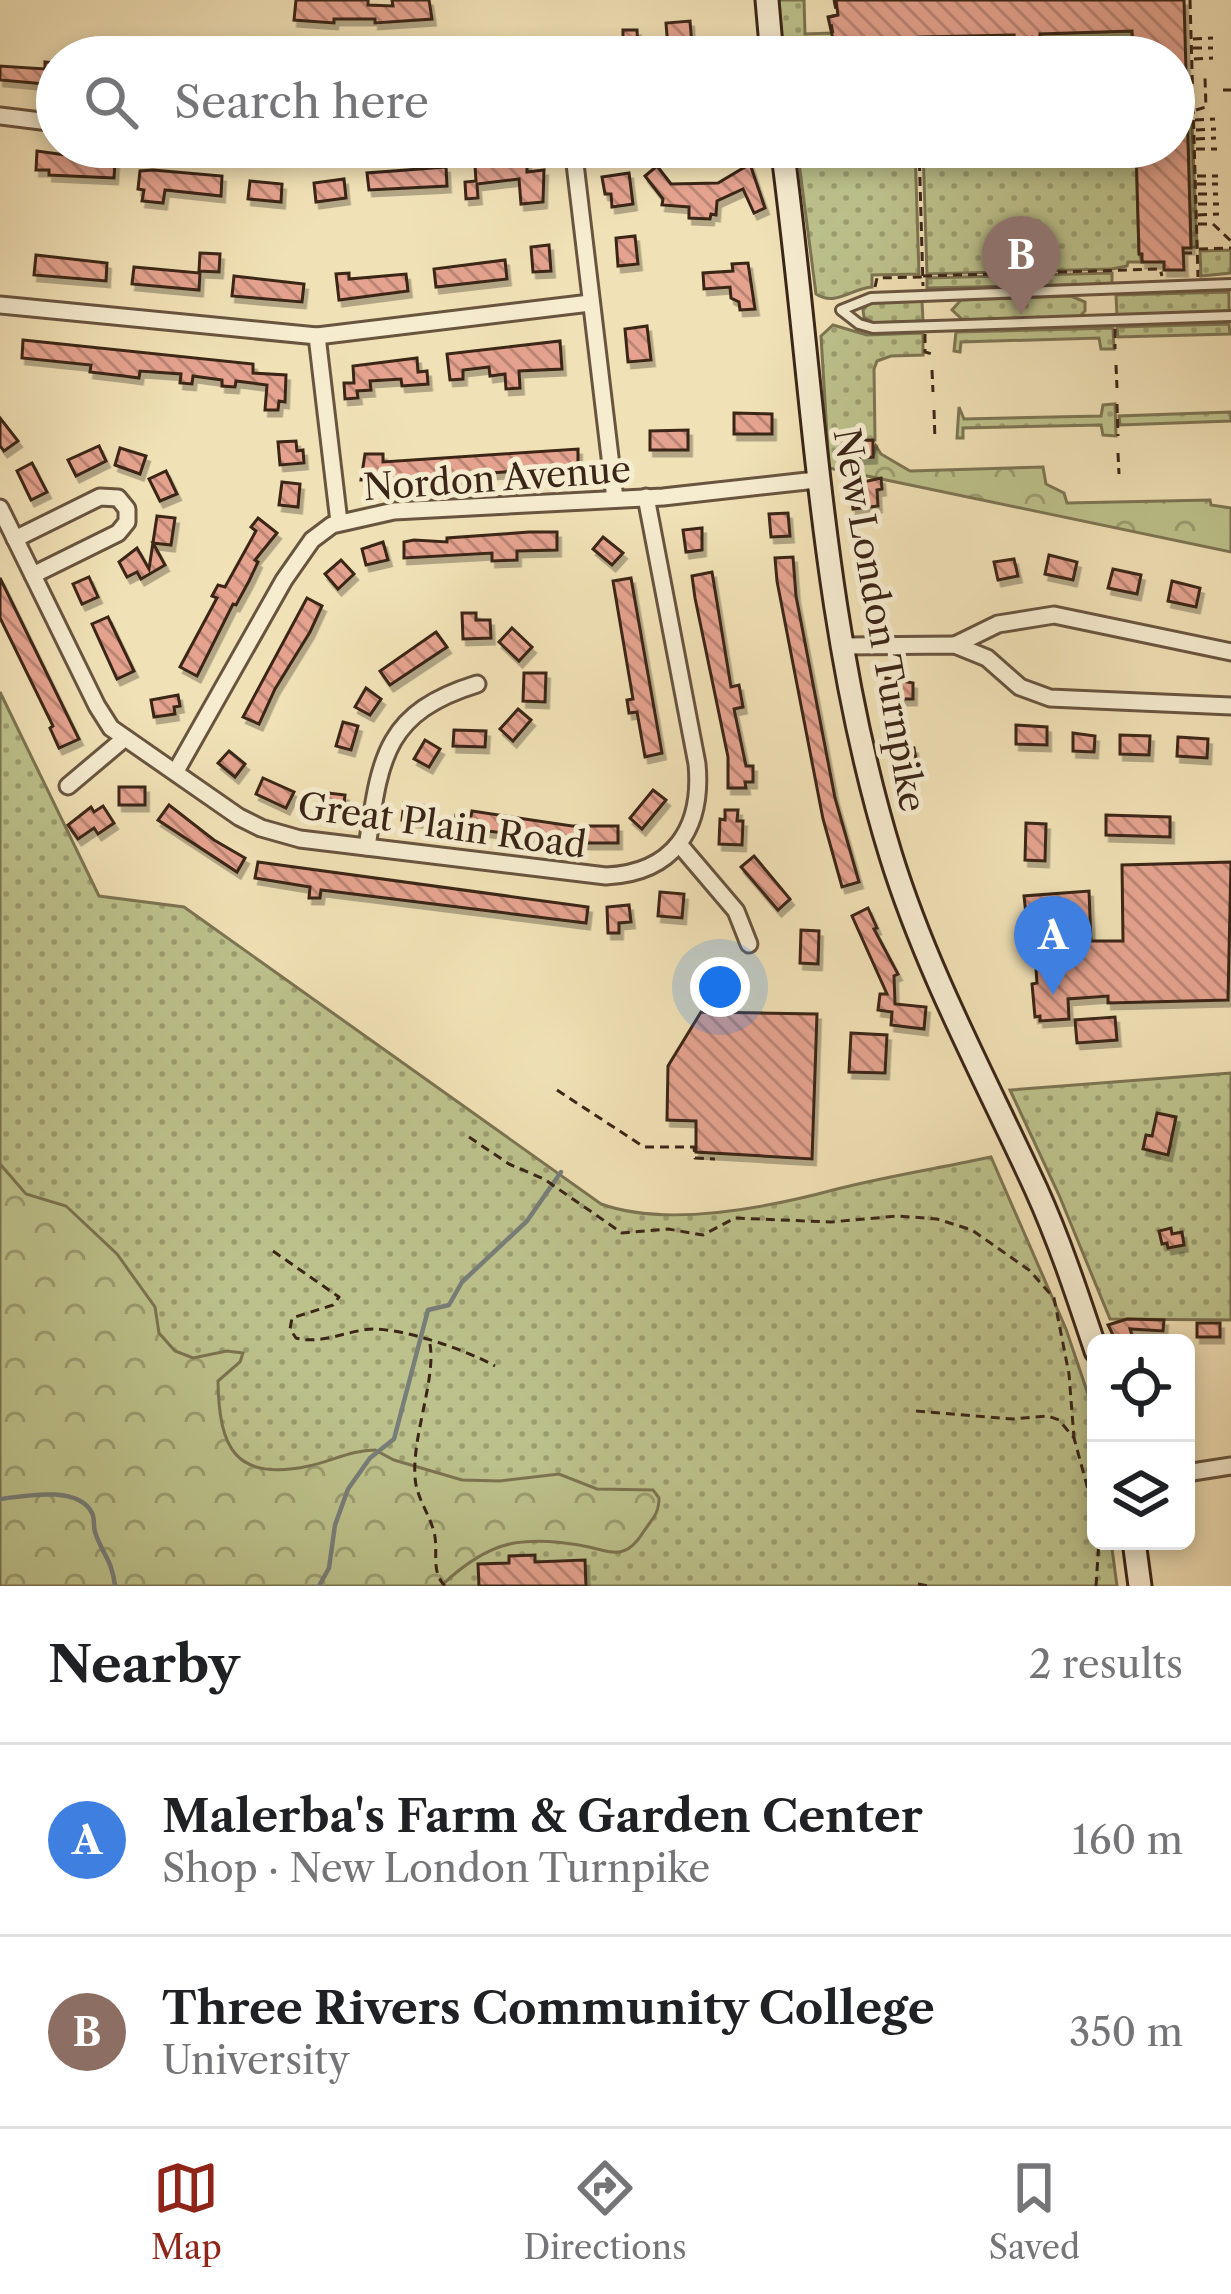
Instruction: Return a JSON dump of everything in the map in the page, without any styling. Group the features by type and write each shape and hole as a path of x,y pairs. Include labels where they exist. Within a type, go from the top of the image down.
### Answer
{"main road":[{"path":"766,0 770,36"},
{"name":"New London Turnpike","path":"785,168 803,313 816,480 877,807 913,918 1037,1191 1089,1334"},
{"path":"1135,1550 1140,1586"}],"street":[{"path":"0,116 36,120"},
{"path":"575,168 615,499"},
{"path":"0,305 316,336 590,303"},
{"path":"316,336 339,522"},
{"name":"Nordon Avenue","path":"176,771 292,567 317,535 339,522 394,511 646,497 816,480"},
{"path":"15,538 102,496 118,498 127,509 126,524 118,533 33,575"},
{"path":"646,497 697,764 693,814 679,844 736,911 749,944"},
{"name":"Great Plain Road","path":"0,508 99,710 125,738 259,828 367,848 612,876 655,865 679,844"},
{"path":"955,645 998,624 1054,615 1231,652"},
{"path":"844,646 955,645 988,658 1020,687 1050,698 1231,706"},
{"path":"367,848 380,767 394,735 422,707 476,684"},
{"path":"68,786 125,738"},
{"path":"1195,1472 1231,1466"}],"lane":[{"path":"1231,284 871,298 841,310 872,328 1231,316"}],"path":[{"path":"833,36 830,17 837,15 834,0"},
{"path":"1190,0 1192,36"},
{"path":"1195,39 1213,38"},
{"path":"1195,49 1213,48"},
{"path":"1195,59 1213,58"},
{"path":"1195,110 1205,109 1205,78"},
{"path":"1223,90 1231,90"},
{"path":"1195,93 1206,91"},
{"path":"1195,121 1215,119"},
{"path":"1195,130 1216,129"},
{"path":"1195,139 1216,138"},
{"path":"1185,279 1199,278 1195,149 1216,149"},
{"path":"920,168 923,287"},
{"path":"1195,176 1218,176"},
{"path":"1196,184 1218,184"},
{"path":"1196,194 1218,194"},
{"path":"1196,204 1219,204"},
{"path":"1196,215 1219,214"},
{"path":"1197,224 1213,224 1231,244"},
{"path":"1183,253 1231,244"},
{"path":"874,289 877,278 1150,266 1172,279"},
{"path":"1115,327 1115,349"},
{"path":"925,333 925,352 932,354"},
{"path":"1116,365 1117,388"},
{"path":"932,370 933,392"},
{"path":"1117,404 1118,436"},
{"path":"934,410 934,440"},
{"path":"1118,452 1119,474"},
{"path":"557,1090 644,1147 694,1147 695,1158 715,1159"},
{"path":"469,1137 509,1164 544,1179 622,1233 668,1229 704,1235 728,1220 741,1218 831,1222 898,1216 937,1219 972,1230 1029,1270 1054,1298 1069,1374 1074,1438 1087,1475"},
{"path":"273,1252 339,1297 333,1305 292,1318 290,1329 296,1338 312,1341 377,1329 495,1366"},
{"path":"429,1342 431,1359 415,1477 434,1533 437,1576 445,1586"},
{"path":"473,1366 474,1356"},
{"path":"916,1412 1013,1419 1048,1416 1059,1420 1074,1438"},
{"path":"1095,1585 1098,1550"},
{"path":"918,1584 928,1586"}],"green space":[{"path":"778,0 804,0 805,34 833,36 782,36"},
{"path":"1132,31 1132,36 1034,36"},
{"path":"800,168 916,168 919,274 872,275 872,287 830,299 816,294"},
{"path":"924,168 1136,168 1142,262 1112,269 927,274"},
{"path":"1188,168 1194,168 1197,247 1191,247"},
{"path":"1231,250 1231,273 1201,276 1200,251"},
{"path":"1112,273 1112,284 927,288 927,278"},
{"path":"1229,292 1229,312 1117,315 1116,295"},
{"path":"1071,296 1085,302 1079,317 963,320 952,310 961,300"},
{"path":"922,301 923,321 873,323 864,317 869,303"},
{"path":"1229,324 1230,334 1118,337 1117,327"},
{"path":"833,325 867,335 923,333 923,355 877,361 875,440 851,441 848,472 829,468 821,336"},
{"path":"1113,328 1114,349 1101,349 1099,338 961,342 960,352 954,351 956,332"},
{"path":"1115,404 1116,436 1103,435 1101,425 963,428 963,438 957,438 959,407 964,419 1101,416 1103,405"},
{"path":"1231,412 1231,421 1120,425 1119,416"},
{"path":"876,446 910,471 1043,467 1046,484 1064,493 1067,503 1210,500 1211,505 1231,508 1231,552 848,472 851,458 873,457"},
{"path":"0,692 99,896 184,907 601,1204 657,1214 719,1212 991,1157 1066,1329 1087,1391 1087,1550 1112,1550 1117,1586 99,1586 0,1475"},
{"path":"1231,1073 1231,1320 1110,1319 1010,1090"},
{"path":"0,1164 26,1194 66,1206 117,1254 155,1307 159,1333 175,1351 193,1358 243,1353 240,1362 218,1381 219,1405 228,1442 248,1464 284,1470 375,1450 462,1480 559,1474 597,1489 653,1490 659,1498 654,1516 637,1541 623,1551 551,1542 511,1544 478,1557 441,1586 0,1586"}],"building":[{"path":"296,0 368,0 368,5 393,6 392,0 429,0 432,19 294,20"},
{"path":"836,0 1184,0 1185,36 1132,36 1132,31 832,36 828,17 838,15"},
{"path":"690,21 691,36 667,36 666,23"},
{"path":"0,66 36,68 36,83 0,80"},
{"path":"115,168 114,178 49,175 49,170 36,170"},
{"path":"446,168 447,186 369,190 367,173"},
{"path":"475,168 544,170 543,202 521,204 519,179 477,184 478,198 466,199 465,182 476,181"},
{"path":"659,168 671,184 718,183 751,168 765,208 754,213 743,189 717,201 716,215 711,214 710,219 689,218 689,207 662,205 663,199 645,176"},
{"path":"1137,168 1189,168 1191,248 1183,248 1184,270 1164,270 1164,262 1142,262"},
{"path":"140,171 222,176 221,196 165,190 163,203 142,201"},
{"path":"629,173 633,204 612,207 602,177"},
{"path":"344,179 346,198 316,202 314,183"},
{"path":"250,181 282,184 281,202 248,199"},
{"path":"635,236 638,264 618,266 616,238"},
{"path":"549,245 551,271 533,272 531,247"},
{"path":"200,253 220,254 219,272 199,271"},
{"path":"36,255 107,263 106,281 34,275"},
{"path":"505,260 507,279 436,287 434,269"},
{"path":"748,263 755,309 740,310 730,287 704,289 703,273 733,271 732,264"},
{"path":"134,267 200,273 199,290 132,284"},
{"path":"349,273 349,279 406,274 408,291 339,300 336,274"},
{"path":"234,276 304,284 302,302 232,296"},
{"path":"647,326 651,360 628,362 625,329"},
{"path":"23,340 253,364 253,373 286,375 285,402 279,401 278,410 265,410 267,385 236,381 235,387 222,386 222,380 193,376 192,384 180,383 181,374 140,371 139,378 90,372 91,365 22,358"},
{"path":"560,341 562,369 519,371 520,388 506,389 505,374 490,376 489,367 463,370 463,379 450,380 447,354"},
{"path":"417,358 418,372 427,371 428,384 370,381 371,390 357,391 358,398 345,399 344,383 354,383 353,366"},
{"path":"734,413 772,414 772,434 734,434"},
{"path":"0,418 18,441 4,451 0,446"},
{"path":"688,430 688,450 650,450 650,431"},
{"path":"873,440 873,457 851,458 850,441"},
{"path":"296,441 304,463 280,465 278,442"},
{"path":"99,446 106,461 76,476 68,460"},
{"path":"120,448 146,456 140,474 115,465"},
{"path":"578,449 578,466 466,475 466,479 428,475 361,480 365,454 383,454 383,462"},
{"path":"32,463 47,492 31,500 17,471"},
{"path":"166,471 177,494 160,501 149,479"},
{"path":"881,478 878,506 853,509 850,485"},
{"path":"282,482 300,484 298,507 279,505"},
{"path":"788,513 790,536 771,537 769,514"},
{"path":"157,516 175,518 171,545 153,543 165,565 141,579 137,572 127,577 119,562 137,548 149,569"},
{"path":"258,518 277,533 255,560 249,581 197,676 180,667 217,598 212,596 218,585 225,587 256,531 251,527"},
{"path":"702,528 702,550 686,552 683,530"},
{"path":"557,532 557,550 517,551 517,560 492,561 492,553 404,558 404,542"},
{"path":"603,537 623,553 612,565 593,549"},
{"path":"383,542 388,560 366,565 362,549"},
{"path":"1049,555 1077,562 1073,580 1045,574"},
{"path":"793,557 796,596 835,798 859,882 842,887 823,819 777,581 775,558"},
{"path":"1014,559 1018,576 998,580 994,562"},
{"path":"341,560 354,574 338,589 325,574"},
{"path":"1113,569 1141,575 1137,594 1108,588"},
{"path":"712,572 731,687 739,685 743,707 734,709 746,766 753,766 753,782 745,782 746,788 728,788 728,757 695,598 692,576"},
{"path":"89,577 98,597 82,604 73,584"},
{"path":"0,578 79,739 59,748 53,726 0,618"},
{"path":"631,578 662,753 645,757 637,712 629,713 627,700 633,699 613,581"},
{"path":"1172,581 1200,588 1196,607 1168,601"},
{"path":"307,598 322,606 310,632 259,724 243,717"},
{"path":"462,613 490,620 491,638 463,639"},
{"path":"108,617 134,671 117,679 92,624"},
{"path":"512,628 532,647 519,661 499,642"},
{"path":"436,632 447,647 390,685 380,671"},
{"path":"524,673 546,673 545,702 523,701"},
{"path":"886,678 913,683 913,699 884,699"},
{"path":"366,688 381,699 370,715 355,707"},
{"path":"178,695 180,706 174,707 175,714 154,717 151,700"},
{"path":"518,709 531,720 513,741 500,729"},
{"path":"343,722 358,726 351,750 336,746"},
{"path":"1016,725 1047,727 1047,745 1016,744"},
{"path":"454,730 486,731 485,747 453,746"},
{"path":"1073,733 1095,736 1094,752 1073,751"},
{"path":"1120,735 1150,736 1149,755 1120,754"},
{"path":"1178,737 1208,739 1207,758 1177,756"},
{"path":"425,740 440,749 429,767 414,759"},
{"path":"914,748 919,774 900,777 895,752"},
{"path":"229,751 245,764 235,777 218,763"},
{"path":"263,778 294,792 286,808 256,794"},
{"path":"119,787 145,787 145,805 119,805"},
{"path":"653,790 666,800 642,829 630,818"},
{"path":"320,792 345,795 343,812 318,809"},
{"path":"404,803 430,806 429,822 402,820"},
{"path":"169,805 245,858 237,872 158,820"},
{"path":"103,806 114,823 78,839 68,825 91,807 94,812"},
{"path":"725,810 738,810 737,821 743,821 742,845 719,844"},
{"path":"472,811 572,826 618,826 618,843 455,827 456,815 471,816"},
{"path":"1106,815 1170,817 1170,837 1106,835"},
{"path":"1026,823 1046,824 1045,861 1025,860"},
{"path":"754,856 790,899 778,910 741,867"},
{"path":"258,862 588,907 586,923 321,890 320,898 309,898 310,887 255,878"},
{"path":"1231,862 1228,1000 1108,1003 1108,996 1068,999 1069,1019 1040,1021 1040,1016 1035,1017 1032,913 1026,914 1024,896 1089,891 1091,941 1123,941 1122,865"},
{"path":"660,892 684,894 682,918 658,916"},
{"path":"629,905 631,922 619,923 619,933 608,933 607,907"},
{"path":"868,908 898,974 894,976 895,1004 926,1007 924,1029 891,1025 892,1012 878,1010 880,994 887,994 852,916"},
{"path":"801,930 819,931 818,964 800,963"},
{"path":"701,1012 817,1014 812,1159 696,1152 696,1121 667,1120 668,1066"},
{"path":"1115,1017 1117,1040 1077,1043 1075,1020"},
{"path":"851,1033 887,1035 885,1073 849,1072"},
{"path":"1157,1113 1176,1117 1168,1155 1143,1149 1146,1135 1152,1136"},
{"path":"1171,1228 1172,1234 1182,1232 1184,1245 1168,1248 1167,1243 1162,1244 1159,1231"},
{"path":"1127,1319 1164,1320 1163,1331 1130,1329 1132,1334 1112,1334 1108,1325"},
{"path":"1197,1323 1220,1323 1220,1337 1197,1337"},
{"path":"535,1555 535,1562 585,1560 586,1586 479,1586 478,1564 509,1563 509,1556"}],"waterway":[{"path":"319,1586 329,1568 335,1525 348,1489 370,1458 394,1439 428,1310 449,1305 462,1282 527,1221 561,1172"},
{"path":"0,1499 50,1494 85,1504 93,1515 115,1586"}],"place":[{"name":"Three Rivers Community College","path":"1021,315"},
{"name":"Malerba's Farm & Garden Center","path":"1053,995"}]}
